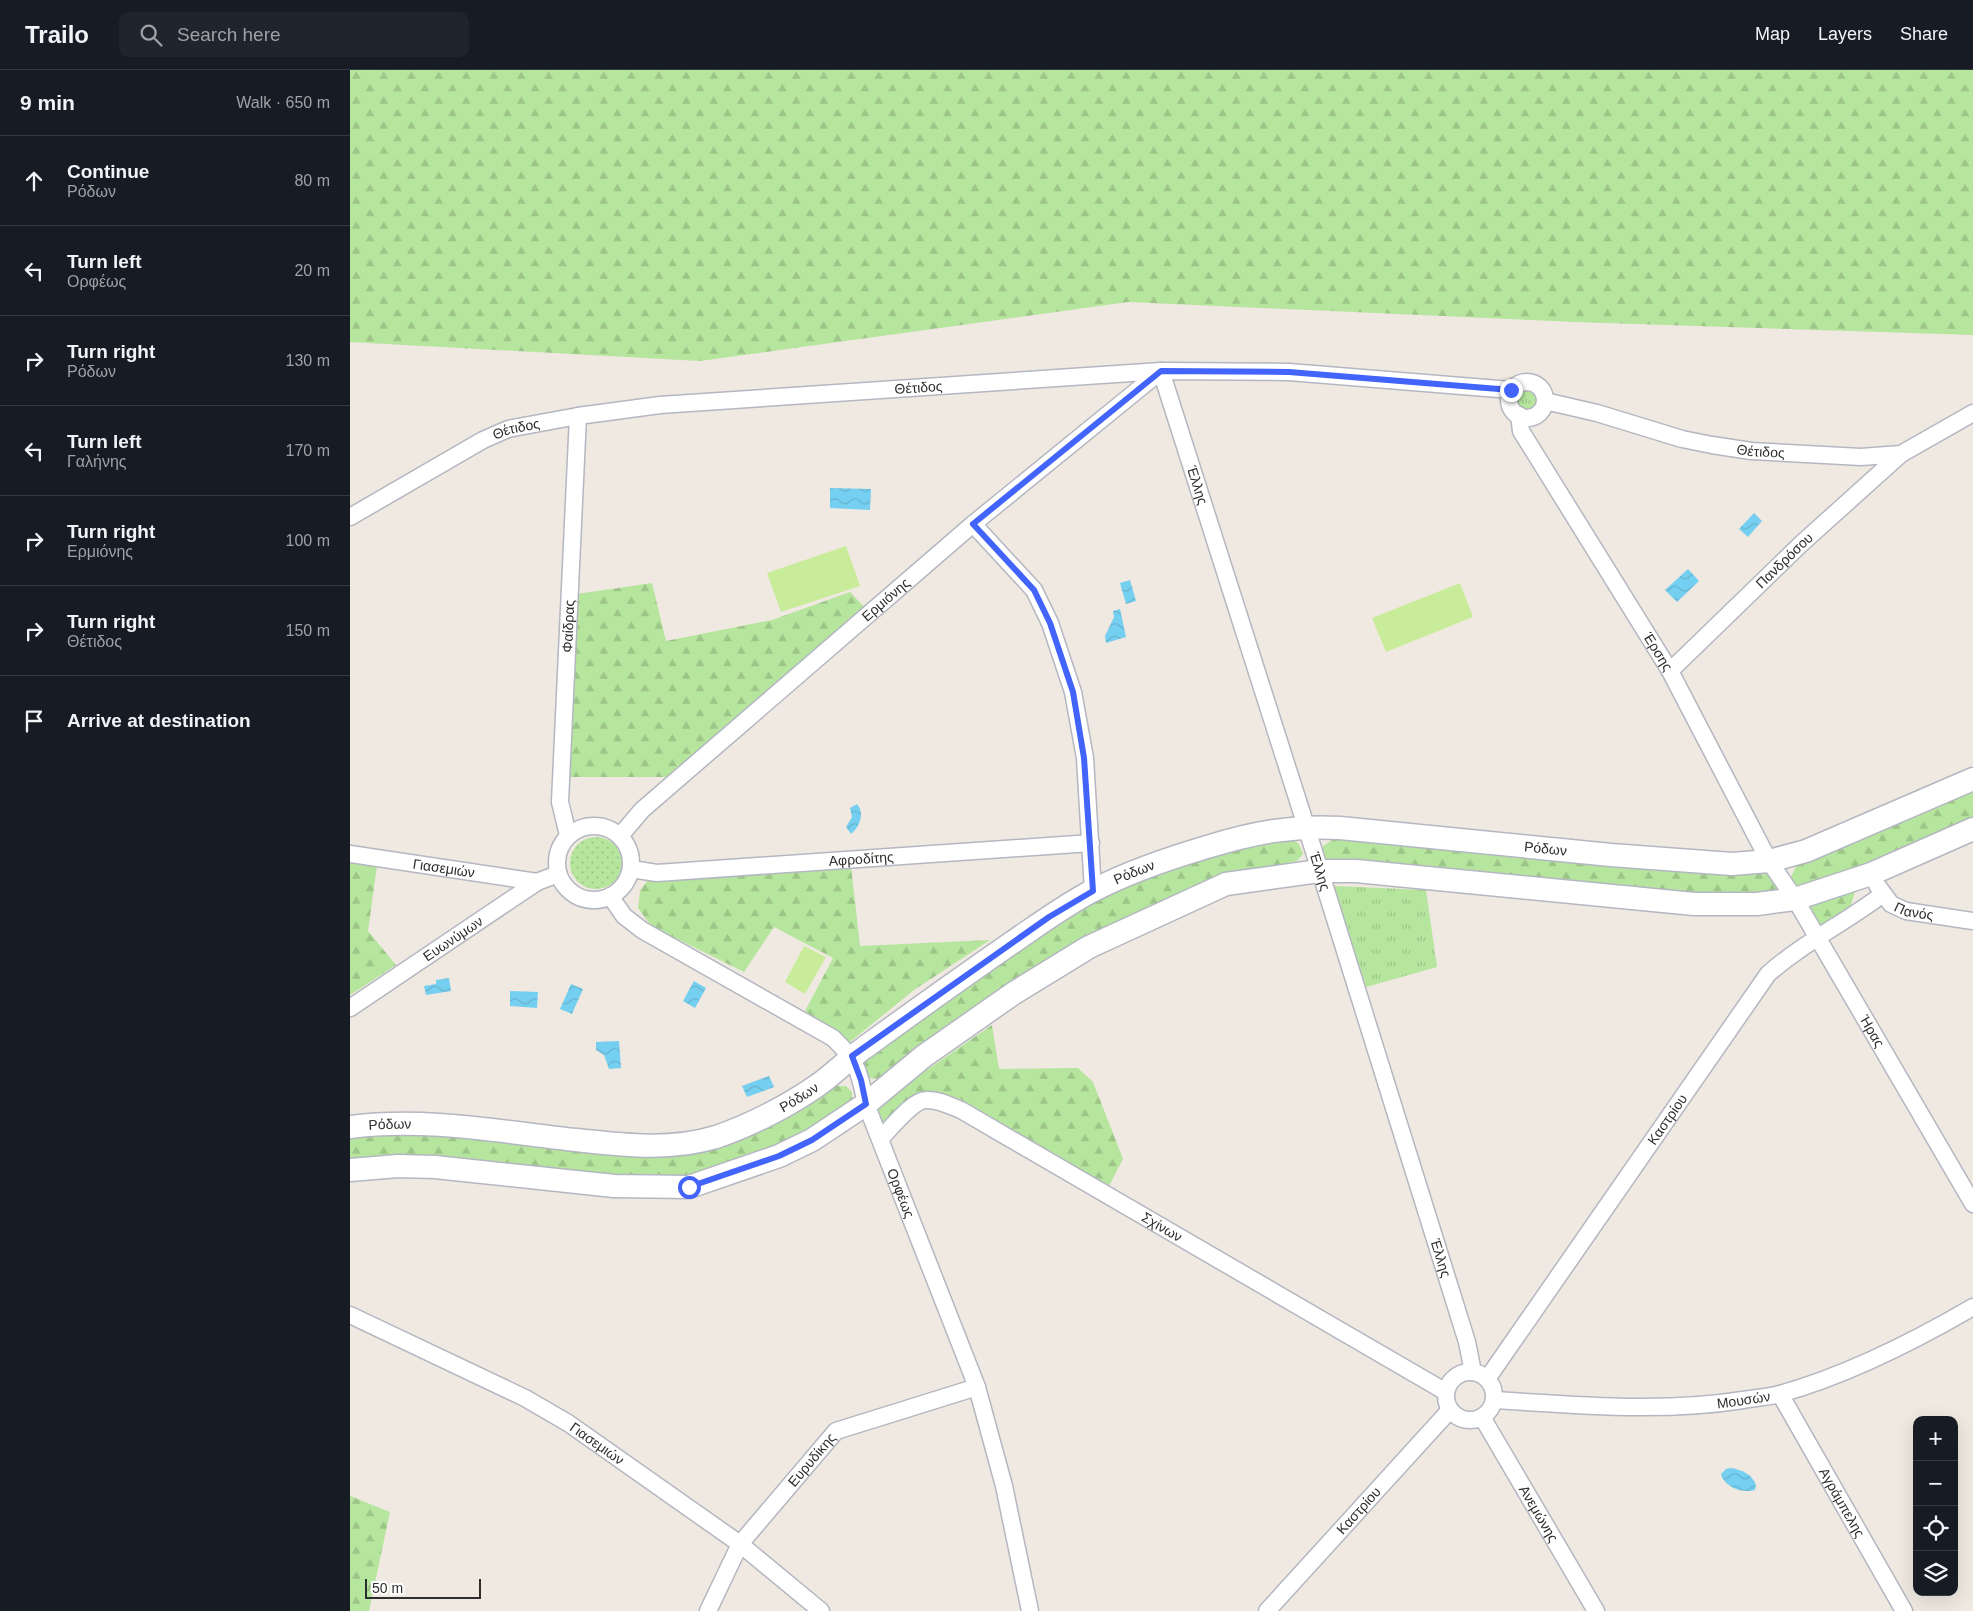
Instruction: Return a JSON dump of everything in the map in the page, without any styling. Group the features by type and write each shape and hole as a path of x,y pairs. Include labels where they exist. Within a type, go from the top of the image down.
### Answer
{"street":[{"name":"Θέτιδος","path":"350,518 483,440 508,429 578,416 660,405 1161,371 1289,372 1511,390"},
{"name":"Ερμιόνης","path":"620,836 642,810 973,524 1161,371"},
{"name":"Έλλης","path":"1161,371 1306,826 1467,1342 1480,1375"},
{"path":"1531,382 1540,388 1545,400 1543,408 1527,416 1511,407 1511,390 1520,384 1531,382"},
{"name":"Θέτιδος","path":"1545,400 1597,413 1682,439 1751,451 1861,457 1901,454 1973,413"},
{"name":"Φαίδρας","path":"568,835 560,802 578,416"},
{"name":"Έρσης","path":"1527,416 1521,431 1670,671 1769,861"},
{"name":"Πανδρόσου","path":"1670,671 1801,544 1901,454"},
{"path":"350,502 366,508"},
{"path":"973,524 1034,590 1050,623 1073,692 1084,758 1093,891"},
{"name":"Ρόδων","path":"350,1127 393,1123 432,1125 637,1146 678,1145 717,1136 776,1110 818,1085 852,1056 1049,917 1093,891 1119,878 1197,850 1250,834 1306,826 1686,862 1732,864 1769,861 1806,851 1973,778"},
{"path":"588,826 610,829 620,836 627,845 631,857 631,869 624,885 610,896 589,900 579,897 563,884 558,874 557,855 561,844 568,835 588,826"},
{"path":"350,1170 398,1166 435,1167 614,1186 689,1187 779,1156 812,1140 866,1104 924,1056 1014,993 1090,947 1226,884 1319,870 1356,871 1694,904 1757,904 1795,899 1871,874 1973,829"},
{"name":"Αφροδίτης","path":"631,869 657,873 1091,842"},
{"name":"Γιασεμιών","path":"350,854 537,882"},
{"name":"Ήρας","path":"1769,861 1795,899 1973,1204"},
{"name":"Ευωνύμων","path":"350,1008 537,882 558,874"},
{"name":"Πανός","path":"1871,874 1891,904 1906,911 1973,921"},
{"name":"Καστρίου","path":"1480,1375 1768,974 1793,952 1818,939 1883,894"},
{"name":"Ορφέως","path":"610,896 624,916 642,930 833,1038 852,1056 861,1080 866,1104 881,1138 977,1387 1004,1486 1030,1611"},
{"name":"Σχίνων","path":"881,1138 914,1104 925,1099 937,1101 961,1110 1446,1392"},
{"name":"Μουσών","path":"1494,1400 1661,1408 1721,1403 1780,1394 1867,1362 1936,1328 1973,1307"},
{"name":"Γιασεμιών","path":"350,1315 525,1398 554,1415 740,1544 821,1611"},
{"path":"1460,1374 1480,1375 1494,1389 1494,1400 1490,1410 1482,1417 1471,1420 1460,1418 1450,1410 1446,1402 1446,1392 1451,1381 1460,1374"},
{"name":"Ευρυδίκης","path":"708,1611 740,1544 836,1431 977,1387"},
{"name":"Αγράμπελης","path":"1780,1394 1904,1611"},
{"name":"Καστρίου","path":"1267,1611 1450,1410"},
{"name":"Ανεμώνης","path":"1482,1417 1596,1611"}],"green space":[{"path":"350,70 1973,70 1973,335 1575,322 1128,302 700,361 350,342"},
{"path":"1523,389 1531,389 1537,395 1537,403 1531,409 1523,409 1517,403 1517,395"},
{"path":"846,546 860,586 781,612 767,573"},
{"path":"652,583 666,641 772,620 850,592 867,610 670,777 567,777 577,594"},
{"path":"1460,583 1473,617 1386,652 1372,618"},
{"path":"1973,786 1973,821 1880,862 1798,887 1791,877 1796,866 1805,860"},
{"path":"1278,835 1291,838 1297,842 1303,854 1297,861 1203,883 1130,916 1063,952 882,1079 865,1078 861,1071 864,1059 1062,920 1118,888 1196,857"},
{"path":"591,837 601,837 611,841 618,848 622,863 618,878 611,885 601,889 591,889 581,885 574,878 570,868 570,858 574,848 581,841"},
{"path":"1351,838 1676,871 1766,871 1774,877 1777,889 1771,895 1680,895 1334,864 1323,857 1323,846 1334,839"},
{"path":"350,863 377,866 368,931 396,965 350,995"},
{"path":"851,866 860,946 990,940 914,990 850,1042 805,1011 833,958 774,927 744,972 651,926 638,908 640,891 648,880"},
{"path":"1334,886 1426,890 1437,967 1366,987"},
{"path":"1856,889 1849,911 1818,929 1803,902"},
{"path":"804,946 826,957 805,994 785,982"},
{"path":"992,1025 999,1069 1078,1068 1093,1082 1123,1159 1109,1186 960,1099 934,1091 913,1097 883,1123 876,1105"},
{"path":"833,1086 846,1086 852,1092 852,1101 845,1111 776,1150 671,1180 350,1164 350,1138 408,1131 669,1154"},
{"path":"350,1496 390,1512 369,1611 350,1611"}],"water":[{"path":"830,488 871,489 870,510 830,508"},
{"path":"1754,513 1762,521 1748,537 1739,529"},
{"path":"1688,569 1699,581 1677,602 1665,590"},
{"path":"1130,580 1136,601 1126,604 1120,583"},
{"path":"1120,609 1126,637 1106,643 1105,636 1114,617 1113,611"},
{"path":"857,804 861,811 861,816 857,828 851,834 846,827 852,817 850,808"},
{"path":"449,978 451,991 426,995 424,986 436,984 436,980"},
{"path":"694,981 706,988 695,1008 683,1001"},
{"path":"571,984 583,989 572,1014 560,1009"},
{"path":"510,991 538,992 537,1008 510,1006"},
{"path":"619,1041 621,1068 609,1069 604,1055 596,1050 596,1042"},
{"path":"769,1076 774,1087 747,1097 742,1086"},
{"path":"1731,1468 1743,1471 1749,1475 1756,1485 1755,1490 1740,1490 1726,1483 1721,1474 1726,1469"}],"route":[{"path":"689,1187 779,1156 812,1140 866,1104 861,1080 852,1056 1049,917 1093,891 1084,758 1073,692 1050,623 1034,590 973,524 1161,371 1289,372 1511,390"}]}
